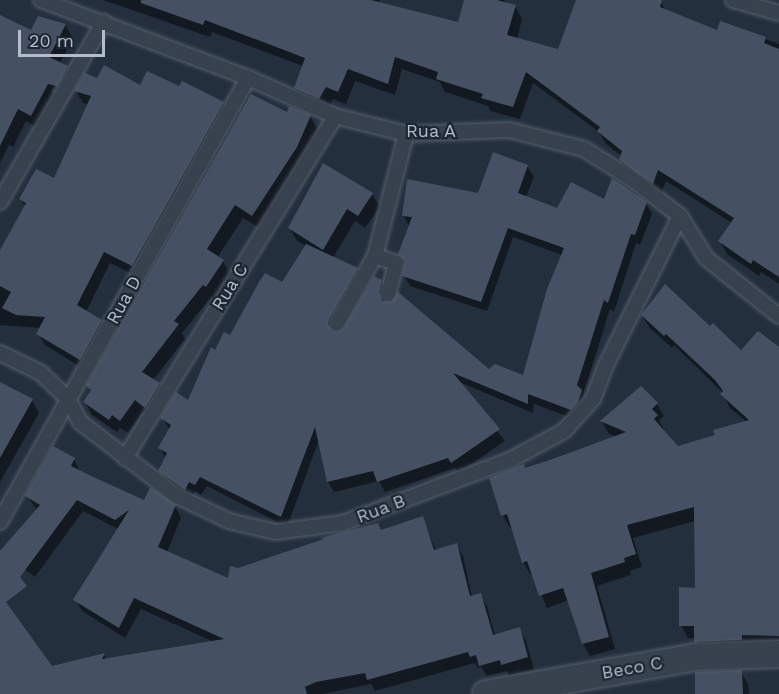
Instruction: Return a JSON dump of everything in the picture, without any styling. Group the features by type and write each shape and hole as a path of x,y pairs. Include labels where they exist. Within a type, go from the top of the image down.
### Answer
{"street":[{"name":"Beco C","path":"486,694 694,657 779,654"}],"lane":[{"name":"Rua A","path":"41,0 248,78 335,116 406,134 509,130 584,149 633,180 680,216 706,258 779,316"},
{"path":"733,0 779,13"},
{"path":"0,202 104,22"},
{"name":"Rua D","path":"0,522 248,78"},
{"name":"Rua C","path":"125,458 335,116"},
{"path":"337,323 375,256 406,134"},
{"name":"Rua B","path":"0,353 41,373 68,399 80,422 175,495 229,521 275,532 344,524 510,460 564,430 593,399 606,365 680,216"},
{"path":"375,256 396,263 388,294"}],"building":[{"path":"141,0 371,0 458,22 464,0 497,0 516,5 507,35 558,49 576,0 662,0 660,7 717,30 720,21 766,37 764,43 779,49 779,277 753,260 751,264 718,241 734,218 658,170 653,184 619,160 622,151 597,131 600,127 526,72 513,107 481,98 483,94 436,79 438,72 395,57 388,84 348,69 338,92 326,87 319,99 294,88 305,58 205,20 203,25 141,3"},
{"path":"0,15 31,30 38,16 66,24 49,57 68,66 57,86 48,84 31,116 18,109 0,146"},
{"path":"104,65 140,85 147,71 179,86 182,81 224,102 132,266 104,252 77,305 102,320 80,360 36,334 45,317 16,315 2,308 11,292 0,286 0,250 26,203 19,199 36,169 54,178 91,96 74,91 85,73 97,78"},
{"path":"251,94 287,112 289,106 311,115 297,147 252,216 235,205 207,249 224,260 206,287 203,285 174,321 179,324 142,372 160,383 145,408 135,400 120,421 112,415 109,420 83,402 91,390 86,386"},
{"path":"493,152 528,165 518,193 557,208 571,182 604,199 612,178 647,202 635,235 631,234 608,303 604,300 577,385 582,390 578,402 571,410 528,394 528,404 453,373 500,429 451,463 448,458 377,482 373,471 327,482 315,427 281,517 200,477 195,485 189,482 185,490 158,471 167,453 158,448 171,425 160,418 176,392 188,400 211,347 215,350 224,332 230,335 265,273 282,282 306,244 358,268 329,319 328,324 332,330 338,332 344,328 374,276 382,280 379,292 382,301 391,302 398,292 489,369 495,364 523,375 547,289 564,248 508,228 481,302 402,276 405,261 398,254 412,217 402,216 407,179 478,193"},
{"path":"323,163 373,193 358,216 347,209 323,250 288,228"},
{"path":"665,284 710,326 713,323 741,350 758,331 779,347 779,636 742,635 742,640 694,642 694,626 679,626 679,587 695,588 694,507 627,525 636,554 624,558 625,562 591,573 609,637 582,644 563,588 539,596 527,561 522,563 507,514 501,516 489,478 524,464 525,468 550,460 626,432 600,421 641,386 658,403 652,409 658,415 654,419 678,446 715,435 713,430 749,420 720,394 723,391 715,380 666,334 664,336 641,315"},
{"path":"0,382 33,399 0,458"},
{"path":"53,446 75,458 71,466 91,476 144,500 150,487 176,505 158,547 228,578 230,566 238,568 324,539 320,538 378,523 381,530 423,516 434,550 457,543 470,596 481,593 493,635 520,627 528,657 501,665 500,660 479,666 476,655 470,657 468,652 367,680 365,673 316,682 305,687 307,694 0,694 0,551 40,505 25,496","holes":["77,500 115,520 129,510 73,600 119,628 134,598 224,639 102,659 105,653 52,666 6,602 27,586 20,577"]},
{"path":"742,670 743,694 695,694 695,672"}]}
